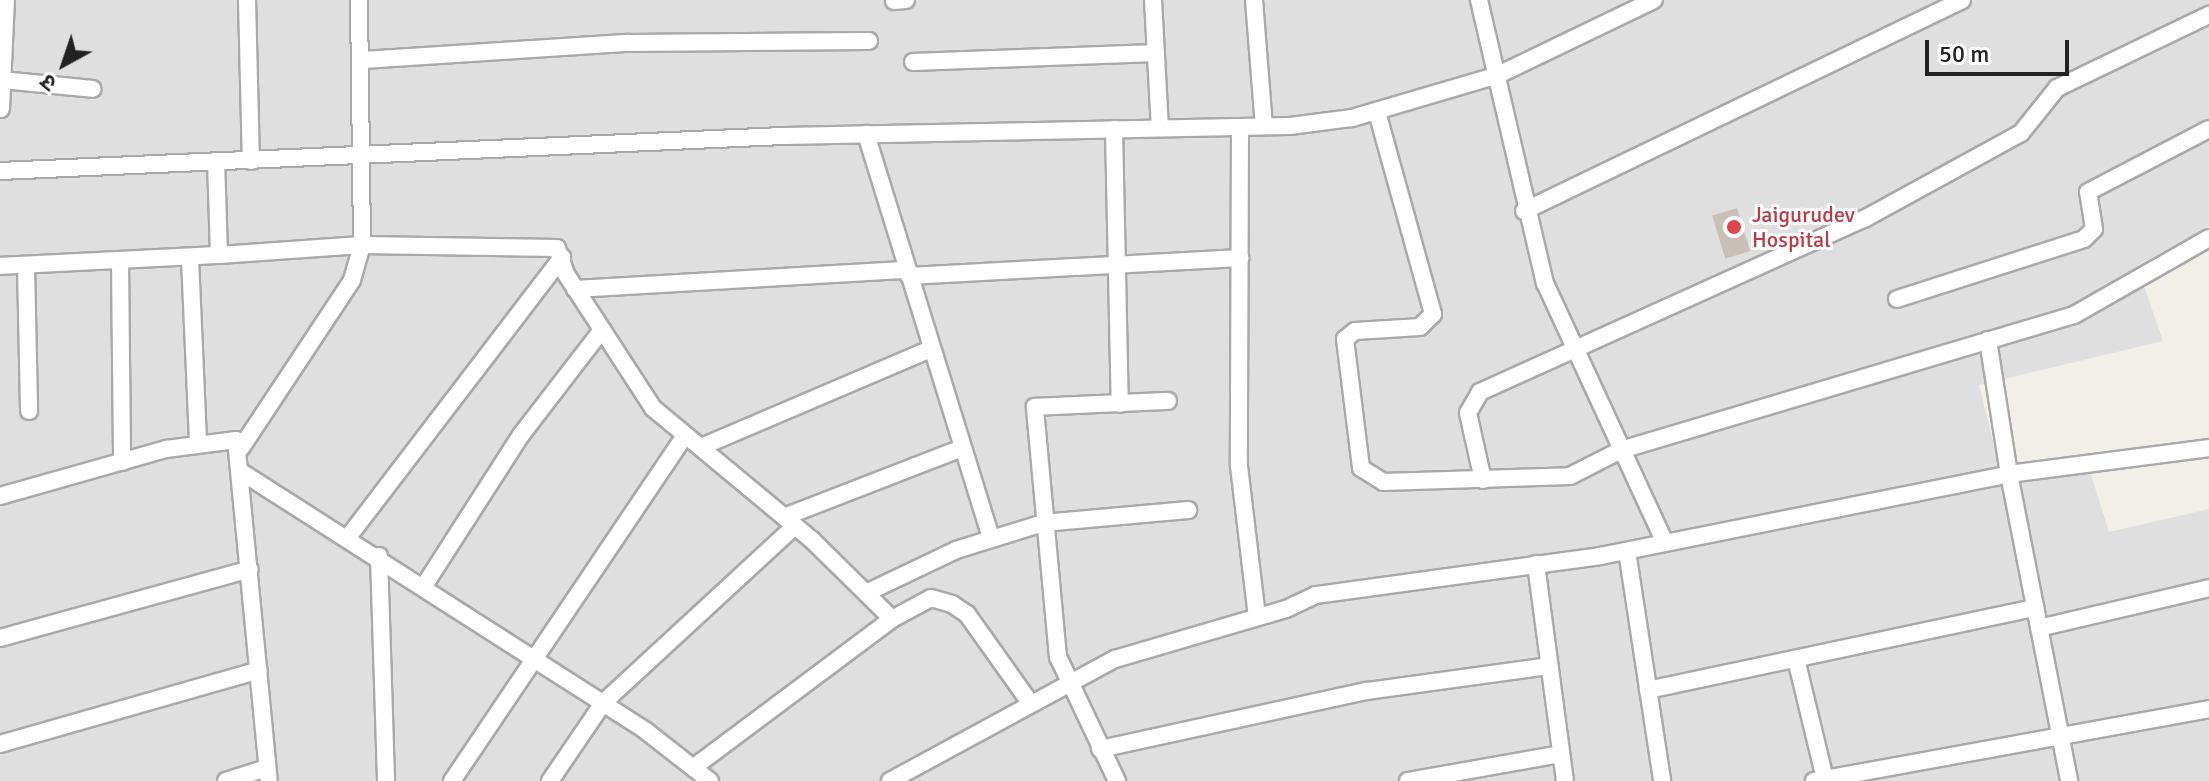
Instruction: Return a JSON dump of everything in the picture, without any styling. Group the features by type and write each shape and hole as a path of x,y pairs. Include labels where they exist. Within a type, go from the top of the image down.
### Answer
{"street":[{"path":"1,109 6,0"},
{"path":"247,0 251,161"},
{"path":"226,781 268,774 241,448 352,280 362,245 363,60 359,0"},
{"path":"894,1 906,0"},
{"path":"1153,0 1160,128"},
{"path":"1254,0 1264,126"},
{"path":"1479,0 1498,75 1524,211 1575,350 1665,543"},
{"path":"0,171 866,134 1264,126 1377,112 1498,75 1654,0"},
{"path":"1524,211 1962,0"},
{"path":"1483,480 1468,413 1473,397 1864,219 2021,133 2057,88 2209,15"},
{"path":"363,60 628,43 869,41"},
{"path":"913,62 1156,53"},
{"path":"2,80 93,89"},
{"path":"1377,112 1433,314 1420,327 1355,331 1345,339 1361,468 1383,482 1570,476 1621,450 2101,304 2209,238"},
{"path":"1240,127 1239,466 1257,617"},
{"path":"1114,129 1120,404"},
{"path":"1897,299 2084,239 2094,229 2085,206 2088,192 2209,129"},
{"path":"866,134 991,539"},
{"path":"216,162 219,255"},
{"path":"0,266 190,258 362,245 544,244 562,257 575,289 653,408 790,521 892,619"},
{"path":"349,536 562,257"},
{"path":"190,258 198,443"},
{"path":"575,289 1241,258"},
{"path":"120,261 122,462"},
{"path":"26,265 29,411"},
{"path":"424,586 521,435 602,330"},
{"path":"1988,340 2009,474 2069,781"},
{"path":"701,447 931,349"},
{"path":"1117,781 1067,685 1051,618 1035,407 1168,401"},
{"path":"452,781 685,435"},
{"path":"0,496 198,443 230,437 241,448"},
{"path":"550,781 603,703 790,521 962,448"},
{"path":"890,781 1129,653 1257,617 1316,595 1627,551 2009,474 2209,448"},
{"path":"243,473 349,536 603,703 710,781"},
{"path":"866,593 991,539 1043,523 1188,510"},
{"path":"1627,551 1662,781"},
{"path":"379,556 386,781"},
{"path":"1536,564 1565,781"},
{"path":"0,638 250,569"},
{"path":"2039,628 2209,588"},
{"path":"694,767 892,619 931,598 952,604 967,614 1031,704"},
{"path":"1648,690 2035,608"},
{"path":"1796,659 1820,780 2209,709"},
{"path":"1100,749 1367,691 1549,666"},
{"path":"0,744 259,670"},
{"path":"1408,781 1561,754"}],"shaded area":[{"path":"0,0 2209,0 2209,226 2137,266 2163,341 1979,385 2003,481 2088,465 2109,532 2209,509 2209,781 0,781"}],"building":[{"path":"1737,208 1750,251 1725,259 1712,216"}],"place":[{"name":"Jaigurudev Hospital","path":"1734,227"}]}
